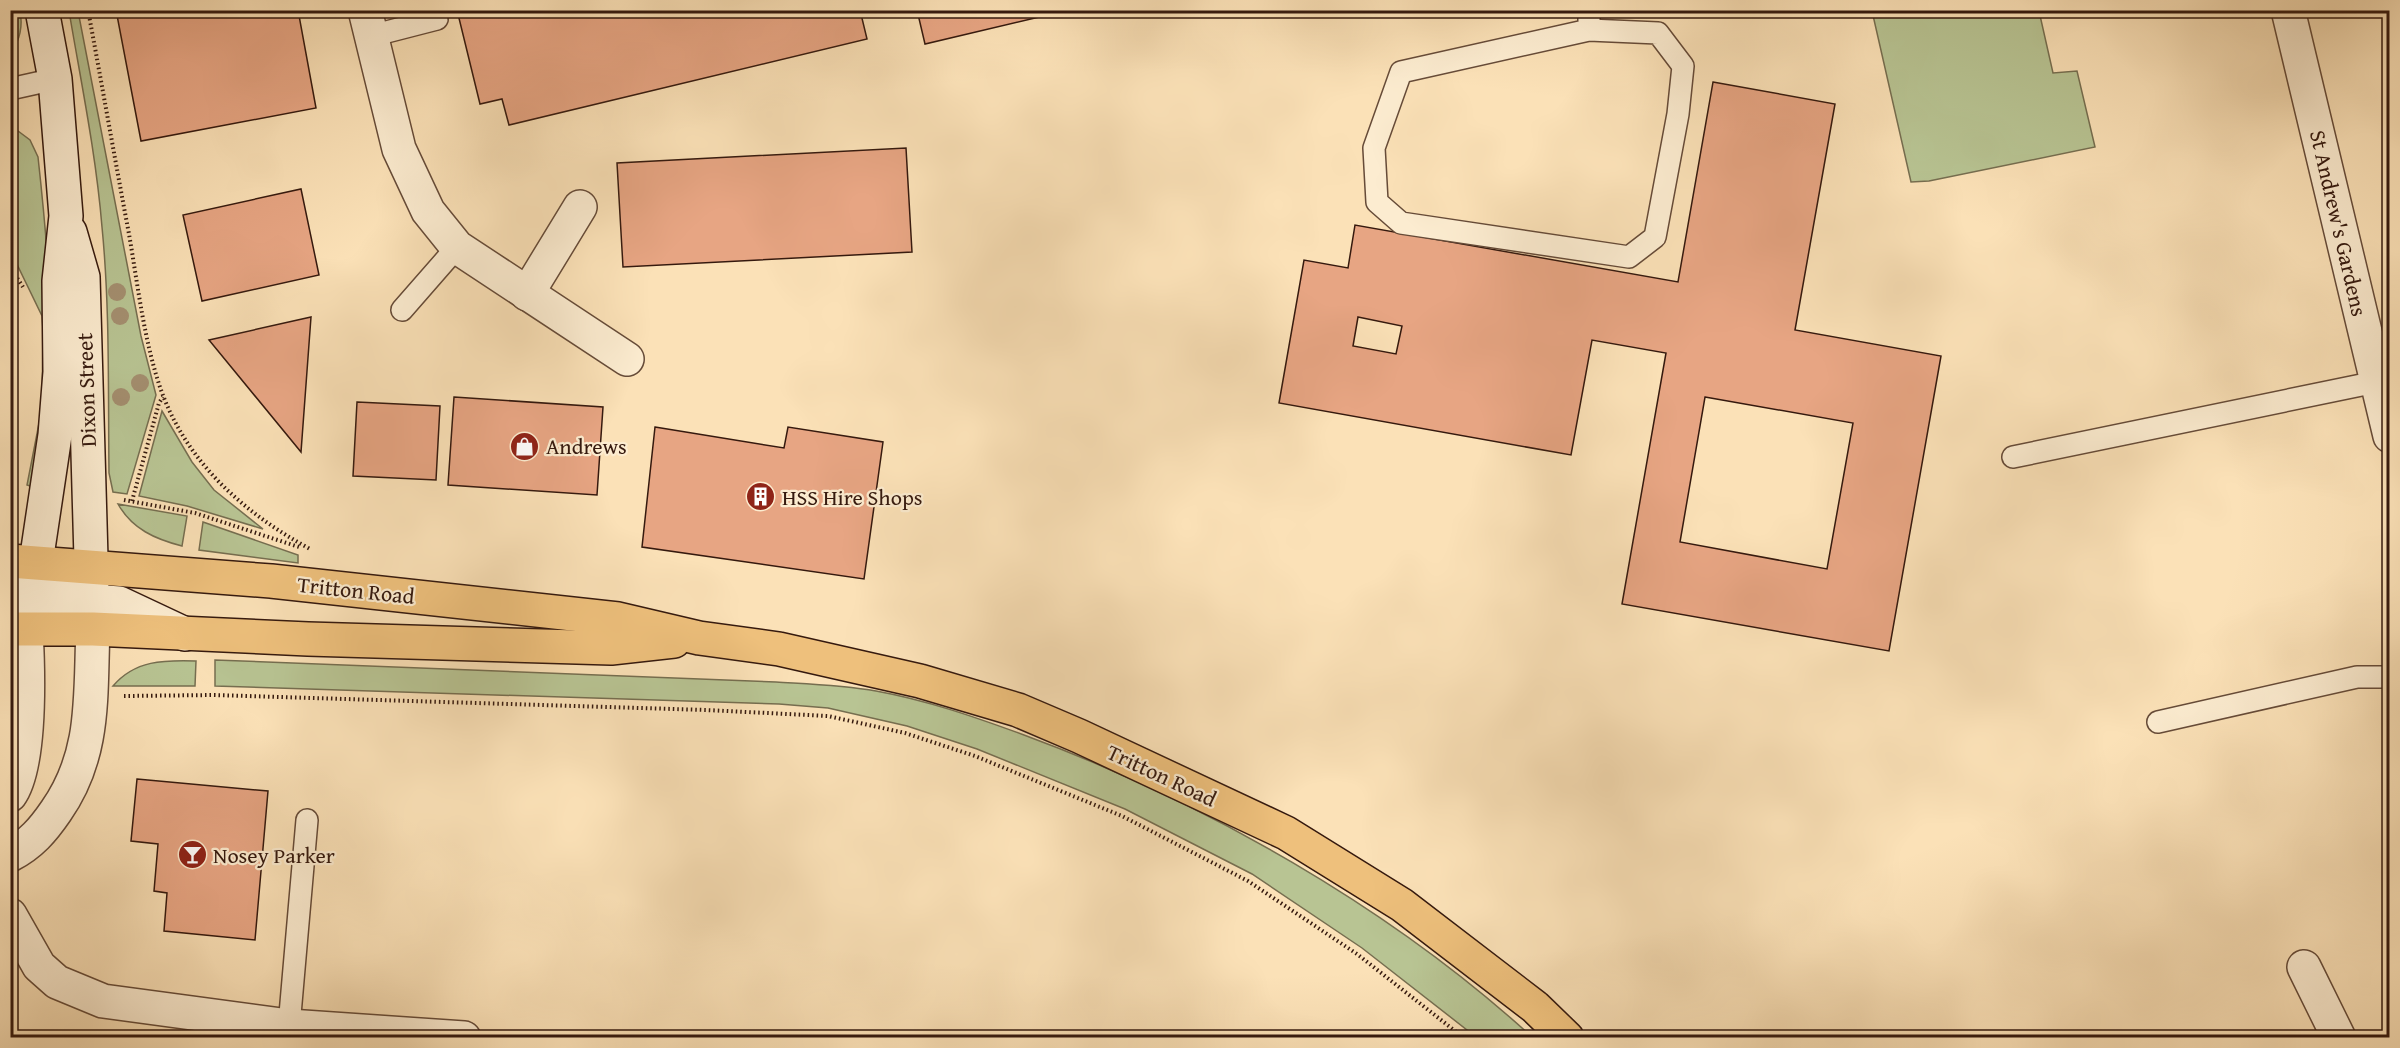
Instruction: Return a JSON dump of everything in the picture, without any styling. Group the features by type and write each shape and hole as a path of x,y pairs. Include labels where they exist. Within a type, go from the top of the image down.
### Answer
{"main road":[{"name":"Tritton Road","path":"23,562 271,581 618,619 699,638 779,649 920,681 1018,710 1079,735 1286,833 1402,904 1535,1007 1567,1038"},
{"name":"Tritton Road","path":"18,629 93,615 185,634 611,648 699,638"}],"street":[{"name":"Dixon Street","path":"10,795 20,771 24,749 28,677 18,629 23,562 47,500 56,435 60,372 59,281 66,216 55,79 42,10"},
{"name":"St Andrew's Gardens","path":"2288,10 2390,436"},
{"path":"368,23 399,149 411,181 428,211 457,247 627,359"},
{"path":"526,294 580,207"},
{"name":"Dixon Street","path":"10,855 41,832 76,781 88,729 93,615 83,277 66,216"},
{"path":"23,562 63,589 93,615"},
{"path":"21,595 93,615"},
{"path":"10,915 39,966 57,982 103,1001 289,1032 464,1038"},
{"path":"2304,967 2339,1038"}],"lane":[{"path":"368,23 437,19"},
{"path":"1589,20 1658,33 1683,66 1678,114 1654,237 1629,257 1401,223 1377,202 1374,148 1401,72 1589,20"},
{"path":"10,89 55,79"},
{"path":"402,310 457,247"},
{"path":"2013,457 2376,382"},
{"path":"2158,722 2357,677 2390,677"},
{"path":"289,1032 307,820"}],"path":[{"path":"88,10 147,334 164,396 187,440 219,484 267,524 316,552 195,513 116,499"},
{"path":"132,501 159,403 164,396"},
{"path":"116,696 214,695 717,710 828,716 894,730 975,756 1122,816 1248,881 1357,954 1464,1038"}],"green space":[{"path":"11,10 20,11 21,22 19,38 11,53"},
{"path":"69,11 78,11 141,336 156,395 127,494 113,492 109,473 105,257 92,145"},
{"path":"1872,11 2039,11 2053,73 2077,71 2095,147 1929,181 1911,182"},
{"path":"10,125 30,140 38,157 49,281 50,364 47,406 42,447 33,487 27,485 42,408 43,330 42,316 11,252"},
{"path":"162,411 192,462 214,490 263,529 187,506 139,496"},
{"path":"118,504 187,516 182,546 145,532 130,520"},
{"path":"203,522 298,555 298,563 199,550"},
{"path":"215,660 813,684 876,691 932,704 1006,728 1091,762 1159,792 1292,862 1356,902 1418,945 1477,990 1532,1037 1476,1037 1362,948 1252,874 1125,809 977,749 907,726 828,708 779,704 215,686"},
{"path":"196,661 195,686 113,686 122,677 140,666 161,662"}],"building":[{"path":"116,10 298,10 316,108 141,141"},
{"path":"457,10 860,10 867,39 509,125 502,99 480,104"},
{"path":"917,10 1069,10 925,44"},
{"path":"1713,82 1835,104 1795,330 1941,356 1889,651 1622,604 1666,353 1592,340 1571,455 1279,403 1304,260 1348,268 1355,225 1678,282","holes":["1358,317 1402,326 1396,354 1353,346","1705,397 1853,423 1827,569 1680,542"]},
{"path":"906,148 912,252 623,267 617,163"},
{"path":"301,189 319,275 202,301 183,215"},
{"path":"311,317 301,452 209,340"},
{"name":"Andrews","path":"454,397 603,407 597,495 448,485"},
{"path":"357,402 440,406 436,480 353,476"},
{"name":"HSS Hire Shops","path":"655,427 784,448 788,427 883,442 864,579 642,547"},
{"path":"137,779 268,791 255,940 164,931 167,893 154,891 158,844 131,841"}],"place":[{"name":"Andrews","path":"525,446"},
{"name":"HSS Hire Shops","path":"761,497"},
{"name":"Nosey Parker","path":"192,855"}]}
